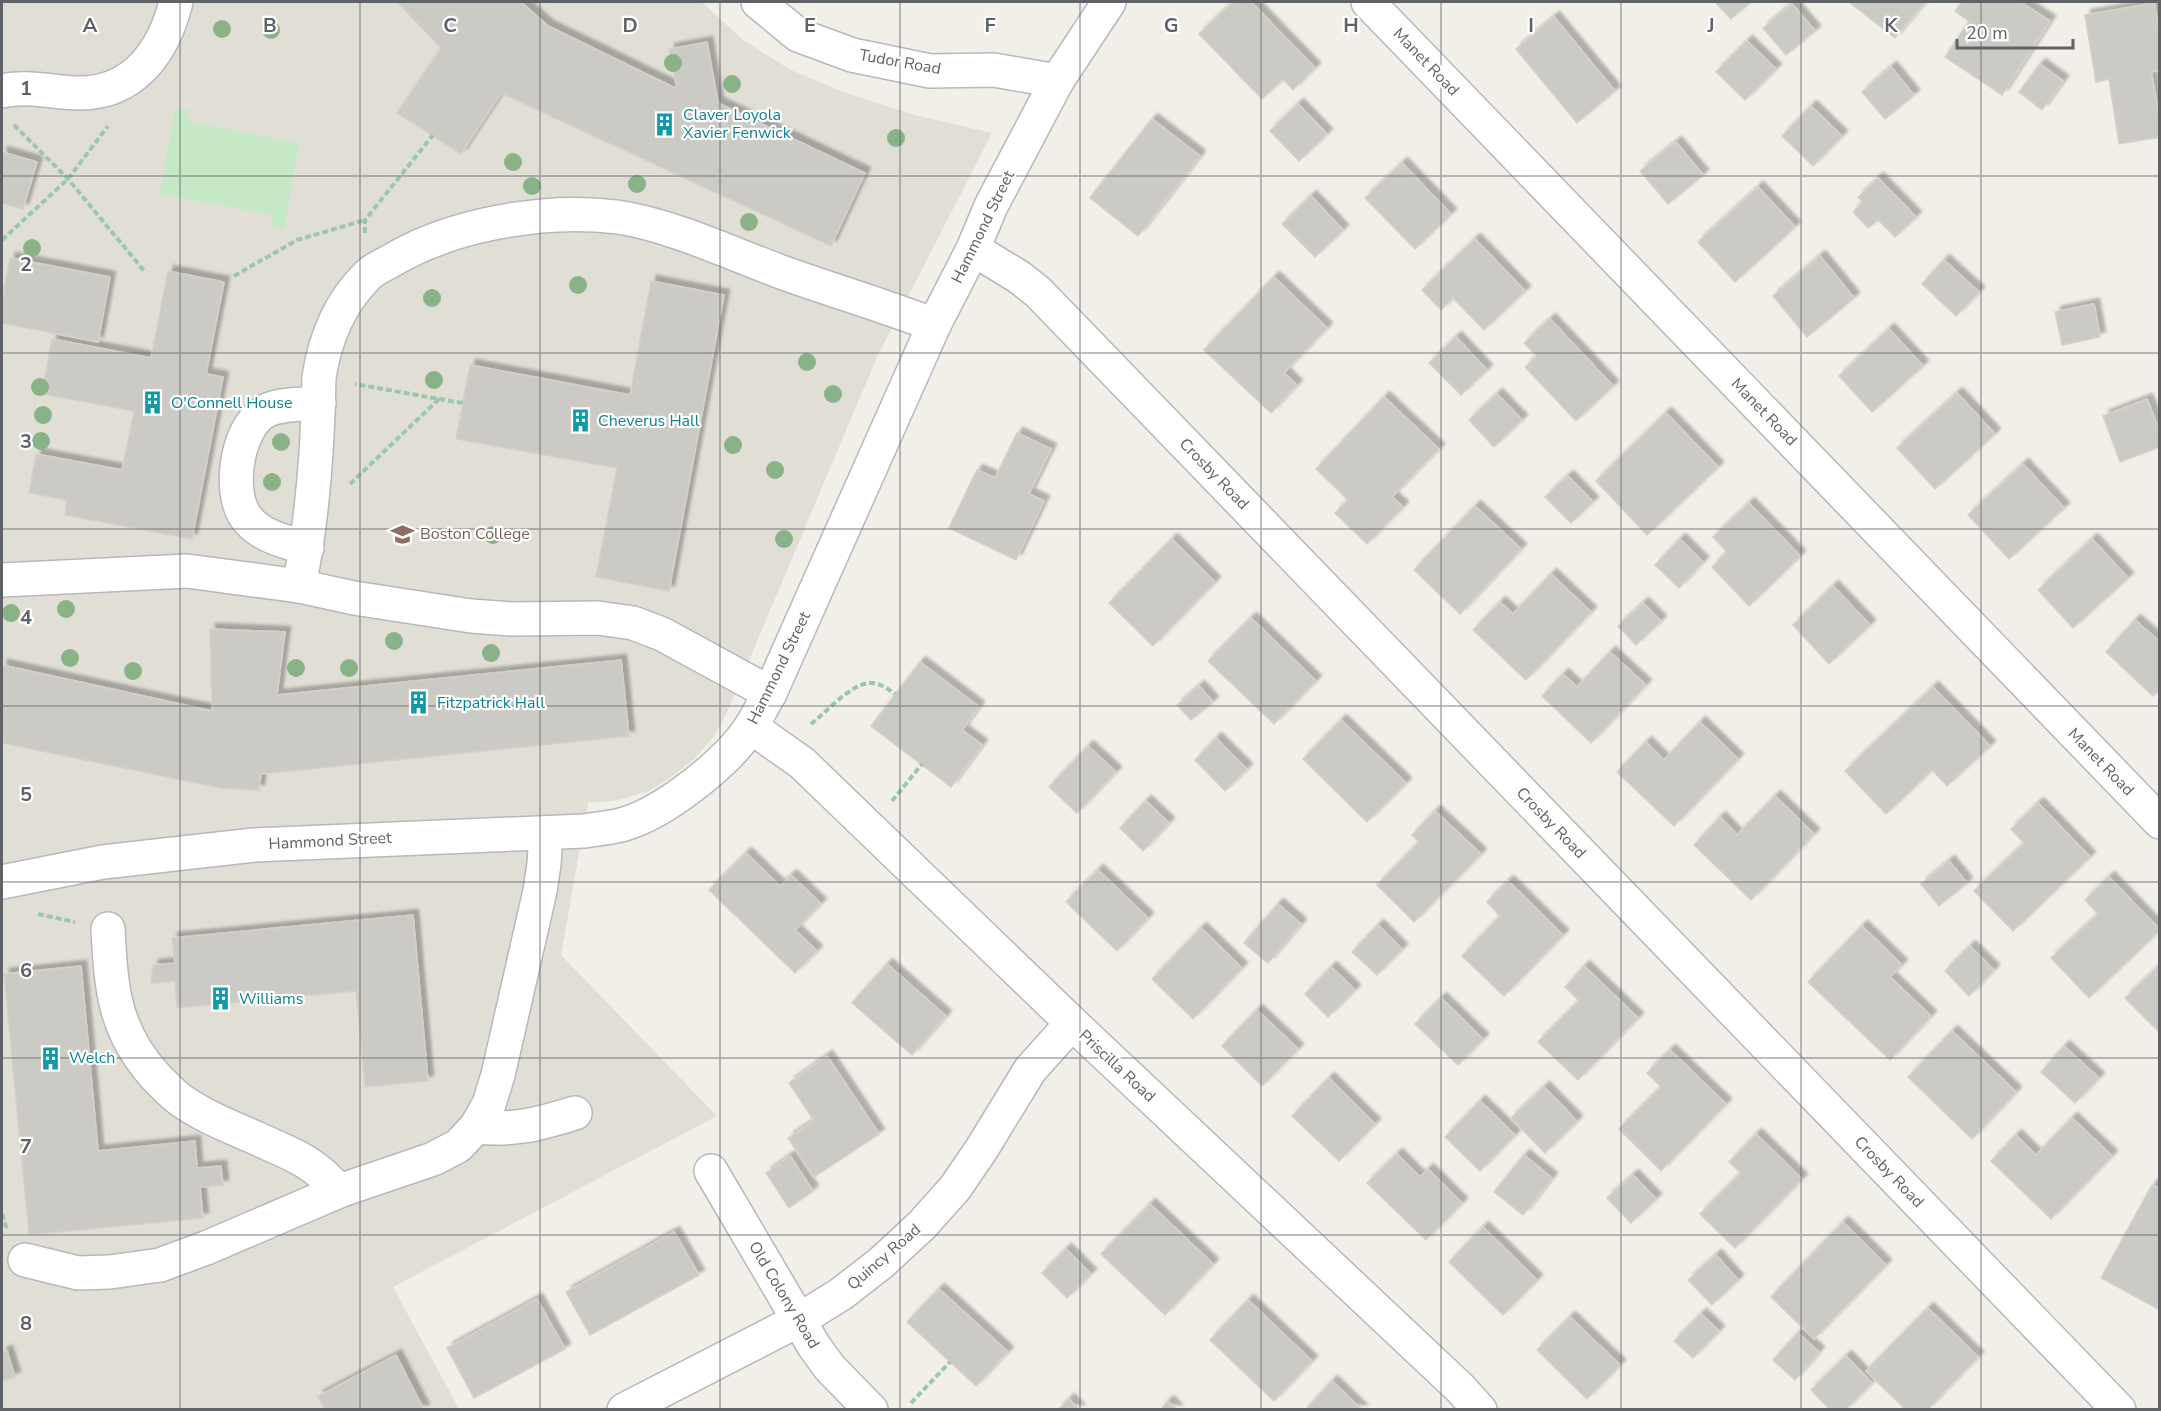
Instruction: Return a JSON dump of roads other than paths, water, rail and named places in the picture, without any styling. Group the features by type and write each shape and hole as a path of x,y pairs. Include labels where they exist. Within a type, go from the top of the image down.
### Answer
{"street":[{"path":"6,106 17,88 81,93 105,91 126,81 149,62 171,23 176,2"},
{"name":"Tudor Road","path":"758,2 798,35 852,55 930,71 994,70 1057,81"},
{"name":"Hammond Street","path":"2,882 103,862 254,845 546,833 622,825 658,810 692,786 725,757 751,727 770,693 934,325 973,249 991,206 1057,81 1109,2"},
{"name":"Manet Road","path":"1368,2 2160,822"},
{"path":"299,586 307,548 313,496 321,363 331,330 345,301 368,274 399,256 431,242 469,230 520,219 584,215 618,218 704,242 934,325"},
{"name":"Crosby Road","path":"973,249 1019,277 1038,292 2119,1410"},
{"path":"307,548 274,538 248,521 240,506 235,478 246,436 264,412 283,406 319,403"},
{"path":"2,580 187,571 299,586 354,598 471,616 512,619 598,618 633,623 662,634 770,693"},
{"name":"Priscilla Road","path":"751,727 802,763 1072,1023 1460,1388 1480,1410"},
{"path":"25,1260 78,1273 110,1272 160,1265 206,1248 339,1191 434,1159 458,1146 477,1127 489,1104 498,1075 540,891 546,833"},
{"path":"108,930 110,978 120,1022 139,1059 181,1101 210,1118 303,1158 324,1174 339,1191"},
{"name":"Quincy Road","path":"624,1410 799,1320 841,1294 881,1263 922,1225 955,1188 1030,1070 1072,1023"},
{"path":"477,1127 500,1130 530,1127 575,1113"},
{"name":"Old Colony Road","path":"711,1171 830,1368 871,1410"}],"place":[{"name":"Claver Loyola Xavier Fenwick","path":"665,124"},
{"name":"O'Connell House","path":"153,403"},
{"name":"Cheverus Hall","path":"580,421"},
{"name":"Boston College","path":"402,534"},
{"name":"Fitzpatrick Hall","path":"419,703"},
{"name":"Williams","path":"221,999"},
{"name":"Welch","path":"51,1058"}]}
